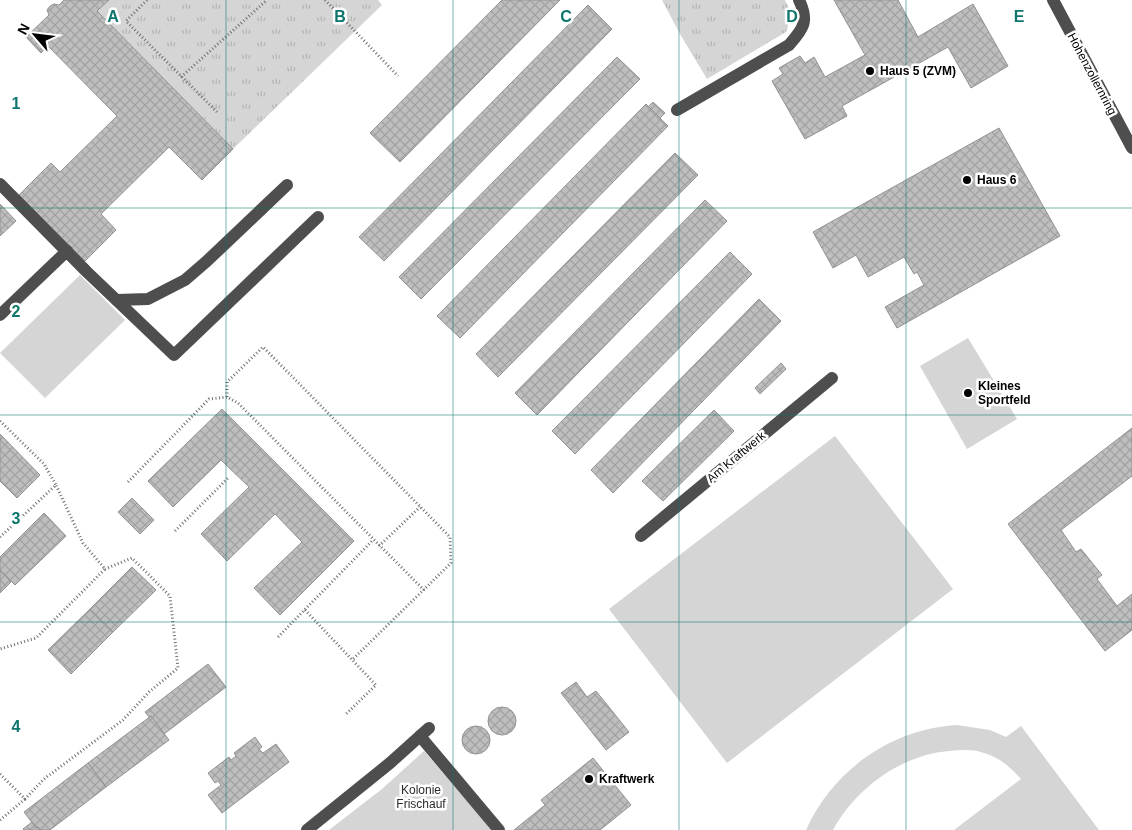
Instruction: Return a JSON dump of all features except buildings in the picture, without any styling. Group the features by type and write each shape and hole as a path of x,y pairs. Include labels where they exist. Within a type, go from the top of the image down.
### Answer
{"street":[{"path":"677,110 789,45 801,31 805,13 799,0"},
{"name":"Hohenzollernring","path":"1053,0 1132,148"},
{"path":"0,184 174,355 318,217"},
{"path":"117,300 148,299 185,280 287,185"},
{"path":"0,315 67,251"},
{"name":"Am Kraftwerk","path":"641,536 832,378"},
{"path":"307,830 390,764 424,732 499,830"}],"path":[{"path":"147,0 126,21 217,112"},
{"path":"181,77 267,0"},
{"path":"325,0 398,76"},
{"path":"228,397 227,382 263,347 450,537 451,563 352,660"},
{"path":"128,482 209,399 228,397 238,403 424,590"},
{"path":"0,420 44,464 83,543 105,569"},
{"path":"175,531 229,477"},
{"path":"0,537 56,485"},
{"path":"379,546 420,507"},
{"path":"278,637 373,540"},
{"path":"0,649 36,638 105,569 132,558 170,596 178,668 149,692 123,720 44,779 25,799 0,820"},
{"path":"305,610 376,685 345,715"},
{"path":"0,774 25,799"}],"green space":[{"path":"109,0 378,0 382,5 233,149 97,11"},
{"path":"662,0 785,0 792,14 786,32 707,79"},
{"path":"80,275 125,320 45,398 0,353"},
{"name":"Kleines Sportfeld","path":"968,338 1017,419 967,449 920,366"},
{"path":"835,436 953,589 727,763 609,609"},
{"path":"957,725 990,730 1006,737 1021,726 1099,830 954,830 1021,779 995,757 966,750 931,754 897,767 882,776 854,800 833,830 806,830 818,808 832,789 848,771 867,756 887,744 909,735 933,728"},
{"name":"Kolonie Frischauf","path":"424,751 492,830 329,830 382,789"}],"place":[{"name":"Haus 5 (ZVM)","path":"870,71"},
{"name":"Haus 6","path":"967,180"},
{"name":"Kleines Sportfeld","path":"968,393"},
{"name":"Kraftwerk","path":"589,779"}]}
